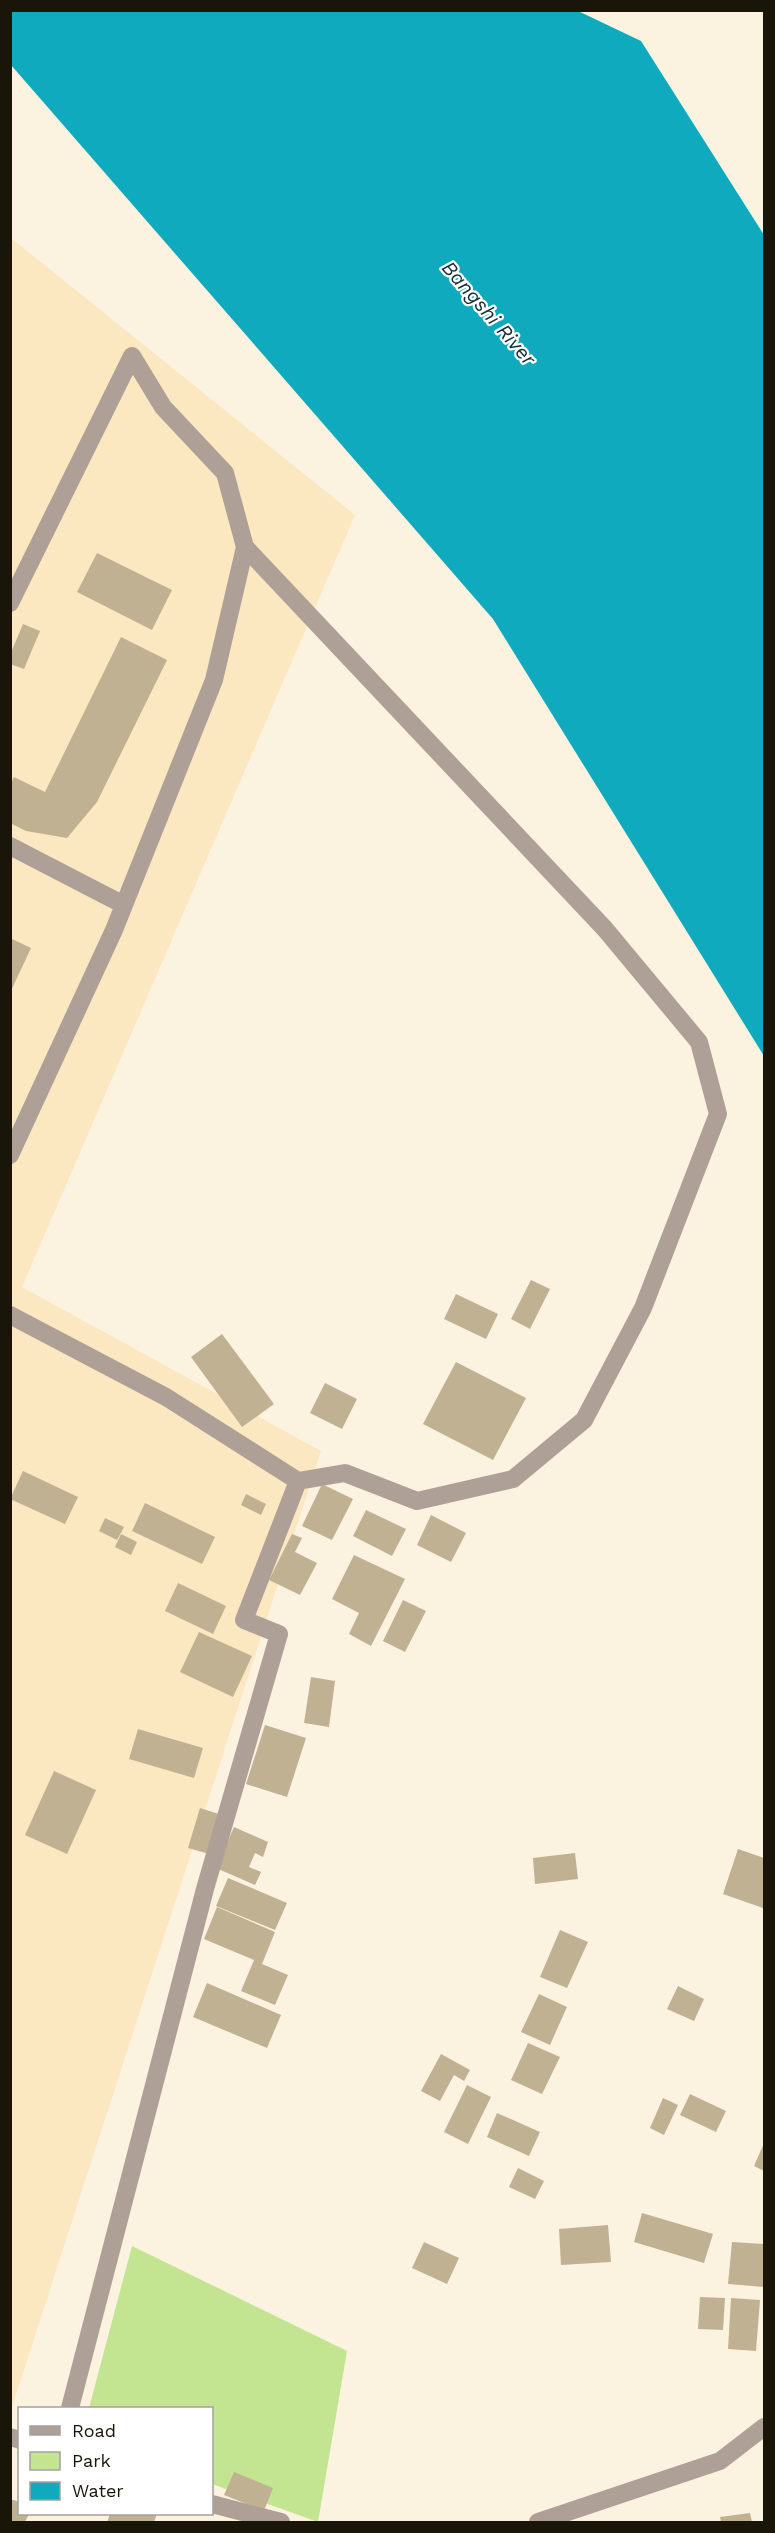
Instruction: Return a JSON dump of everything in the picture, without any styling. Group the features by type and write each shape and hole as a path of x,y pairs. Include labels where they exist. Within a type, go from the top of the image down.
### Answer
{"street":[{"path":"10,603 132,356 163,407 225,473 245,547 604,929 699,1042 718,1114 644,1308 584,1420 513,1479 417,1501 345,1473 298,1481 166,1397 10,1315"},
{"path":"10,1155 15,1132 124,905 214,680 245,547"},
{"path":"10,846 124,905"},
{"path":"71,2407 205,1889 279,1634 244,1620 298,1481"},
{"path":"538,2523 720,2461 765,2427"},
{"path":"213,2504 281,2523"}],"shaded area":[{"path":"11,238 355,515 22,1287 321,1451 11,2410"}],"green space":[{"path":"132,2246 347,2351 318,2522 213,2484 213,2407 89,2407"}],"water":[{"name":"Bangshi River","path":"11,10 578,11 641,41 764,235 764,1056 493,619 11,65"}],"building":[{"path":"97,553 172,590 152,630 77,592"},
{"path":"23,624 40,631 24,669 10,664 10,655"},
{"path":"121,637 167,660 97,802 67,838 26,831 10,823 10,785 14,777 45,792"},
{"path":"10,938 31,948 10,993"},
{"path":"531,1280 550,1289 530,1329 511,1319"},
{"path":"456,1294 498,1314 486,1339 444,1319"},
{"path":"222,1334 274,1404 242,1427 191,1357"},
{"path":"456,1362 526,1398 493,1460 423,1424"},
{"path":"325,1383 357,1399 342,1429 310,1413"},
{"path":"23,1471 78,1497 65,1524 10,1499"},
{"path":"322,1484 353,1499 332,1540 302,1526"},
{"path":"246,1494 266,1504 261,1515 241,1505"},
{"path":"145,1503 215,1537 202,1564 132,1531"},
{"path":"366,1510 406,1529 392,1556 353,1536"},
{"path":"431,1515 466,1533 451,1562 417,1545"},
{"path":"105,1518 124,1527 117,1540 99,1531"},
{"path":"121,1534 137,1542 131,1555 115,1547"},
{"path":"292,1534 302,1538 295,1552 317,1563 300,1595 269,1580"},
{"path":"354,1555 405,1579 371,1646 349,1634 359,1613 332,1599"},
{"path":"178,1583 226,1606 213,1634 165,1611"},
{"path":"403,1600 426,1611 405,1652 383,1641"},
{"path":"199,1632 252,1656 233,1697 180,1672"},
{"path":"311,1677 335,1681 329,1727 304,1723"},
{"path":"265,1725 306,1738 287,1797 246,1784"},
{"path":"138,1729 203,1748 194,1778 129,1759"},
{"path":"54,1771 96,1790 67,1854 25,1835"},
{"path":"200,1808 222,1815 209,1854 188,1848"},
{"path":"234,1827 268,1842 263,1857 255,1853 249,1867 261,1872 255,1885 216,1868"},
{"path":"738,1849 764,1858 763,1908 723,1894"},
{"path":"575,1853 578,1879 535,1884 533,1858"},
{"path":"228,1878 287,1903 275,1930 216,1906"},
{"path":"217,1907 275,1932 262,1964 288,1975 275,2005 241,1991 254,1960 204,1939"},
{"path":"560,1930 588,1942 567,1988 540,1977"},
{"path":"207,1983 281,2015 267,2048 193,2017"},
{"path":"678,1986 704,1999 694,2021 667,2009"},
{"path":"539,1994 567,2007 550,2045 521,2032"},
{"path":"528,2043 560,2057 542,2094 511,2080"},
{"path":"441,2054 470,2070 464,2081 454,2075 440,2101 421,2091"},
{"path":"467,2085 491,2097 468,2144 444,2132"},
{"path":"690,2094 726,2111 716,2132 680,2115"},
{"path":"663,2098 678,2105 664,2135 650,2128"},
{"path":"497,2113 540,2132 529,2156 487,2137"},
{"path":"764,2143 764,2171 754,2166"},
{"path":"518,2168 544,2181 535,2199 509,2187"},
{"path":"642,2213 713,2234 704,2263 634,2242"},
{"path":"608,2225 611,2262 561,2265 559,2229"},
{"path":"424,2242 459,2258 447,2284 412,2268"},
{"path":"732,2242 764,2244 764,2287 728,2284"},
{"path":"700,2297 725,2298 723,2330 698,2329"},
{"path":"731,2298 760,2300 756,2351 728,2349"},
{"path":"234,2472 273,2488 264,2511 224,2495"},
{"path":"10,2499 18,2501 18,2515 28,2515 25,2522 10,2522"},
{"path":"750,2513 752,2522 721,2522 720,2517"},
{"path":"110,2515 157,2515 154,2522 107,2522"}]}
